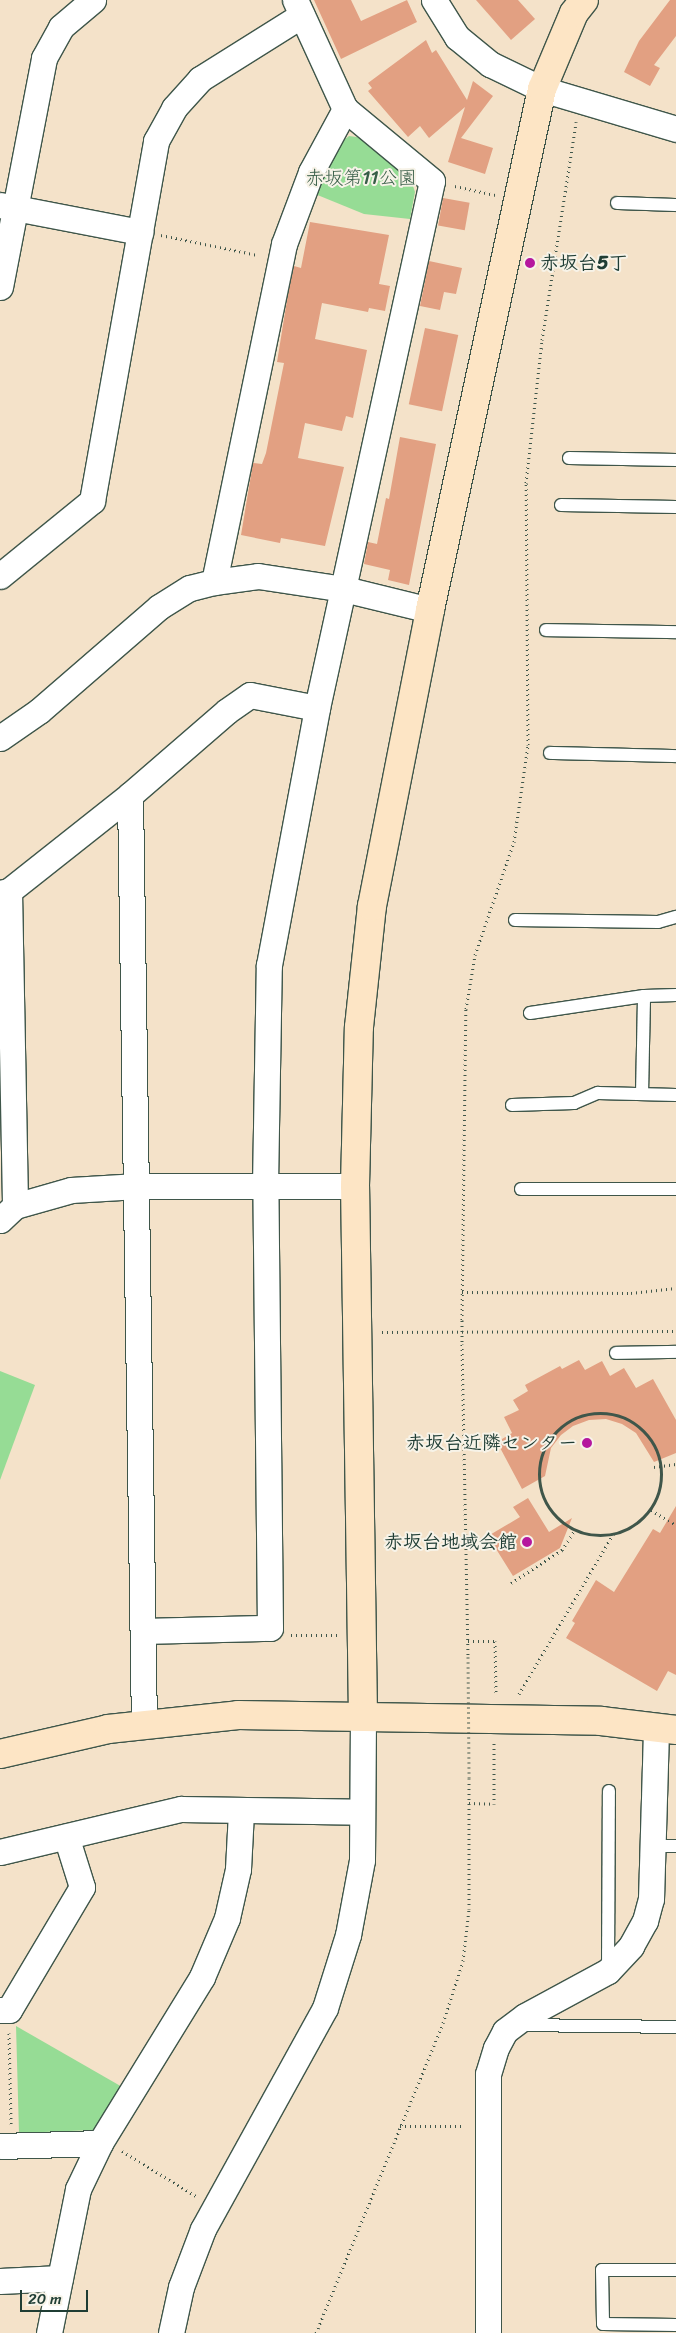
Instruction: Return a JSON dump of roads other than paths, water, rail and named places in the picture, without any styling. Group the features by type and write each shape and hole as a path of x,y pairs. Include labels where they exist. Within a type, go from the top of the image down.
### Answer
{"street":[{"path":"0,288 8,206 44,58 62,28 93,0"},
{"path":"434,0 457,37 490,64 542,89 582,99 676,129"},
{"path":"171,2333 181,2287 203,2230 325,2008 348,1935 362,1860 363,1716 355,1186 359,1027 372,906 430,610 542,89 574,13 584,0"},
{"path":"1,574 92,500 156,141 174,108 200,79 298,7 345,109 432,181 317,708 269,965 265,1185 270,1628 144,1631"},
{"path":"214,582 281,259 311,172 345,109"},
{"path":"8,206 140,232"},
{"path":"0,738 39,712 158,607 190,588 214,582 258,576 344,589 430,610"},
{"path":"317,708 250,695 130,795 4,892 8,1213 71,1190 138,1186 355,1186"},
{"path":"130,795 138,1186 144,1724"},
{"path":"0,1754 108,1729 238,1715 601,1721 666,1728 664,1846 645,1921 631,1946 608,1971 505,2031 496,2048 488,2074 488,2333"},
{"path":"0,1852 181,1809 362,1812"},
{"path":"49,2333 78,2189 100,2143 202,1977 228,1918 238,1869 241,1811"},
{"path":"4,2010 82,1887 66,1836"},
{"path":"6,2146 100,2143"},
{"path":"0,2281 60,2278"}],"lane":[{"path":"617,203 676,205"},
{"path":"569,458 676,460"},
{"path":"561,505 676,507"},
{"path":"546,630 676,632"},
{"path":"550,753 676,756"},
{"path":"515,920 658,922 676,917"},
{"path":"530,1013 644,996 676,995"},
{"path":"642,1094 644,996"},
{"path":"512,1105 574,1104 598,1093 676,1095"},
{"path":"520,1189 676,1189"},
{"path":"616,1353 676,1352"},
{"path":"608,1971 609,1791"},
{"path":"514,2025 676,2027"},
{"path":"676,2270 602,2270 603,2324 676,2325"}],"place":[{"name":"赤坂台5丁","path":"530,263"},
{"name":"赤坂台近隣センター","path":"587,1443"},
{"name":"赤坂台地域会館","path":"527,1542"}],"park label":[{"name":"赤坂第11公園","path":"361,178"}]}
